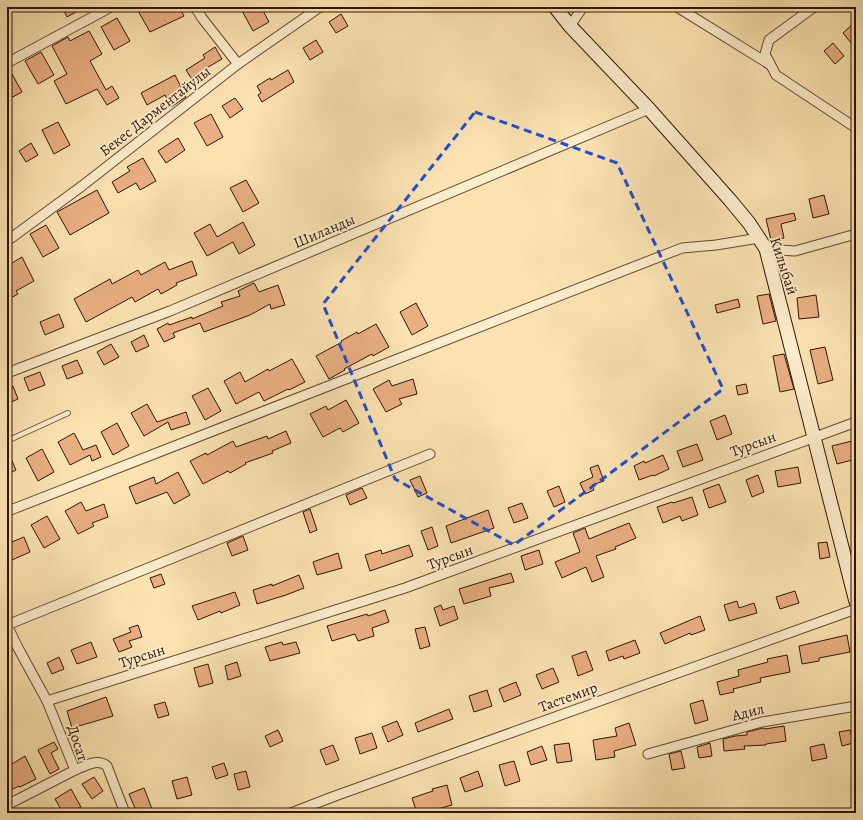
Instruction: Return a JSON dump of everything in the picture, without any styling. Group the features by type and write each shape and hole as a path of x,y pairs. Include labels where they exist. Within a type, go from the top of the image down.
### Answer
{"street":[{"path":"7,62 111,7"},
{"path":"195,7 238,64"},
{"name":"Бекес Дарментайулы","path":"8,239 82,186 238,64 320,7"},
{"name":"Килыбай","path":"555,7 570,26 649,109 730,200 766,249 814,437 851,566 856,602"},
{"path":"570,26 583,7"},
{"path":"677,7 771,64"},
{"path":"814,7 769,40 765,54 776,75 856,128"},
{"name":"Шиланды","path":"7,373 170,311 649,109"},
{"path":"766,249 796,251 856,234"},
{"path":"7,509 8,511 682,248 716,245 759,238"},
{"name":"Турсын","path":"47,701 405,588 856,422"},
{"path":"7,625 430,454"},
{"name":"Тастемир","path":"291,813 856,609"},
{"name":"Досат","path":"7,625 47,701 75,770 7,805"},
{"name":"Адил","path":"648,754 762,722 856,706"},
{"path":"75,770 97,762 103,763 107,766 125,813"}],"lane":[{"path":"7,441 68,413"}],"highlighted area":[{"path":"475,112 617,163 723,389 514,545 395,479 323,304"}],"building":[{"path":"62,7 85,7 67,17"},
{"path":"141,7 179,7 184,16 150,32 137,9"},
{"path":"240,7 261,7 269,22 253,31"},
{"path":"341,14 348,26 336,33 329,22"},
{"path":"117,18 130,41 114,50 101,27"},
{"path":"856,21 856,49 843,33"},
{"path":"89,31 102,54 90,61 106,90 112,86 119,98 107,105 97,89 66,104 54,81 67,74 52,46 68,37 70,41"},
{"path":"316,40 323,52 310,60 303,48"},
{"path":"833,43 844,56 835,64 824,51"},
{"path":"215,47 222,59 203,70 205,74 193,81 186,70 205,58 203,55"},
{"path":"41,52 54,75 38,84 25,61"},
{"path":"288,70 294,82 262,102 258,95 261,93 257,86"},
{"path":"12,74 22,92 7,100 7,77"},
{"path":"175,75 186,97 171,107 165,95 147,105 141,93"},
{"path":"235,98 243,109 230,118 222,106"},
{"path":"211,114 223,137 207,146 194,123"},
{"path":"58,122 70,145 54,154 42,130"},
{"path":"178,138 185,150 166,163 158,151"},
{"path":"31,143 38,155 26,162 19,151"},
{"path":"143,158 156,181 140,190 136,183 118,193 112,182 130,171 127,167"},
{"path":"246,180 259,203 243,212 230,188"},
{"path":"97,190 109,213 70,235 57,212"},
{"path":"824,195 829,214 813,218 809,199"},
{"path":"794,213 796,220 781,224 784,238 771,240 766,219"},
{"path":"243,222 255,245 239,254 233,242 207,256 194,233 210,224 217,237"},
{"path":"46,225 59,248 43,257 30,234"},
{"path":"22,257 34,281 16,291 18,294 7,300 7,266"},
{"path":"192,261 197,275 176,283 177,285 161,294 158,289 135,302 132,297 86,322 74,299 110,279 112,284 138,270 141,275 165,262 169,270"},
{"path":"254,283 259,292 278,285 285,305 271,309 270,304 250,315 204,332 200,323 173,333 175,337 164,342 157,329 168,323 169,325 192,317 192,319 223,306 221,302 240,296 238,291"},
{"path":"769,294 776,321 763,324 757,296"},
{"path":"816,295 819,317 799,319 797,298"},
{"path":"738,299 740,307 717,313 715,305"},
{"path":"416,303 428,326 412,335 400,312"},
{"path":"59,314 64,327 45,335 40,322"},
{"path":"376,324 389,347 373,356 372,354 329,379 316,356 357,332 358,334"},
{"path":"144,335 149,346 136,352 131,342"},
{"path":"111,344 119,357 104,365 97,352"},
{"path":"825,347 833,380 818,384 810,350"},
{"path":"784,354 794,389 780,392 773,356"},
{"path":"292,359 305,382 264,401 259,392 236,404 224,381 240,372 245,382 268,369 269,371"},
{"path":"77,360 83,373 67,379 62,366"},
{"path":"40,372 45,385 29,391 24,378"},
{"path":"413,379 417,394 399,399 402,404 386,412 373,389 389,380 392,386"},
{"path":"746,384 748,393 738,395 736,386"},
{"path":"13,386 18,399 7,404 7,388"},
{"path":"208,388 221,411 205,420 192,396"},
{"path":"346,400 359,423 343,432 340,428 323,437 310,414 326,406 328,410"},
{"path":"147,404 157,422 186,412 190,424 171,430 168,422 144,436 131,413"},
{"path":"725,415 732,434 717,440 710,421"},
{"path":"117,423 129,446 113,455 101,432"},
{"path":"286,431 291,443 272,451 273,453 245,463 246,464 230,473 228,471 203,484 190,461 206,453 207,455 233,441 236,447 267,436 268,439"},
{"path":"74,433 83,450 96,445 101,457 92,461 90,455 70,465 58,442"},
{"path":"856,440 856,459 837,464 832,446"},
{"path":"697,444 703,460 683,467 677,451"},
{"path":"7,449 16,470 10,473 7,467"},
{"path":"42,449 54,472 38,481 26,458"},
{"path":"663,455 669,469 654,476 653,475 639,480 634,466"},
{"path":"598,465 604,481 592,485 594,490 585,494 580,483 593,477 590,468"},
{"path":"798,467 801,483 778,487 775,471"},
{"path":"178,472 190,495 174,504 167,492 136,504 129,487 154,477 156,484"},
{"path":"758,475 764,492 752,497 746,480"},
{"path":"420,476 427,493 418,497 410,480"},
{"path":"719,484 726,502 709,508 703,490"},
{"path":"559,486 565,502 554,507 547,491"},
{"path":"362,488 367,498 350,505 346,495"},
{"path":"692,497 698,515 682,521 680,516 663,523 657,507"},
{"path":"81,502 86,511 104,504 108,517 92,523 94,526 78,534 65,511"},
{"path":"522,503 528,518 514,523 508,508"},
{"path":"310,509 317,530 310,533 303,512"},
{"path":"488,510 494,528 451,543 446,526"},
{"path":"47,516 60,539 44,548 31,525"},
{"path":"629,523 636,538 615,547 616,549 596,556 604,577 592,582 586,567 562,578 555,562 580,552 573,533 585,528 589,539"},
{"path":"432,527 438,546 428,550 421,531"},
{"path":"243,536 248,550 232,556 227,543"},
{"path":"24,537 30,552 12,560 7,544"},
{"path":"827,542 830,557 820,559 818,543"},
{"path":"409,545 413,556 370,571 365,555 381,550 382,554"},
{"path":"539,550 543,564 525,570 521,556"},
{"path":"338,553 342,568 317,575 313,562"},
{"path":"511,573 514,582 489,588 491,596 464,604 459,589"},
{"path":"161,574 165,584 154,588 150,578"},
{"path":"299,575 304,588 257,604 253,590 272,584 272,586"},
{"path":"795,591 799,603 780,609 776,597"},
{"path":"235,592 240,605 198,620 192,606"},
{"path":"737,601 739,608 754,603 757,613 729,621 724,605"},
{"path":"441,605 443,610 454,606 458,619 440,626 434,608"},
{"path":"385,610 389,622 372,628 374,636 358,641 355,634 332,641 327,626 367,614 368,616"},
{"path":"700,616 705,630 691,635 690,633 665,644 660,633"},
{"path":"138,625 142,637 129,641 132,647 119,652 113,639 131,632 129,628"},
{"path":"425,627 430,646 420,649 415,629"},
{"path":"847,635 850,652 819,658 819,661 802,664 799,646"},
{"path":"635,640 640,653 624,659 623,656 609,661 606,651"},
{"path":"91,642 97,657 77,664 71,650"},
{"path":"282,642 283,645 296,642 300,653 270,661 265,647"},
{"path":"586,651 593,670 578,676 572,656"},
{"path":"787,655 790,672 760,678 761,682 733,689 734,692 720,695 717,682 739,676 738,670 768,662 767,659"},
{"path":"59,657 64,669 52,674 47,663"},
{"path":"237,662 241,676 228,680 225,666"},
{"path":"208,664 213,683 199,687 194,668"},
{"path":"553,668 559,682 542,689 536,675"},
{"path":"516,682 521,695 504,702 499,689"},
{"path":"487,690 492,706 474,712 469,696"},
{"path":"106,697 113,716 72,728 67,711"},
{"path":"703,700 708,720 695,724 690,704"},
{"path":"165,702 169,715 158,718 154,705"},
{"path":"449,709 453,719 418,732 415,723"},
{"path":"397,721 403,735 388,742 382,727"},
{"path":"629,723 636,745 614,751 615,757 596,760 593,740 617,736 615,728"},
{"path":"784,726 786,741 766,745 744,746 745,749 724,751 723,739 747,735 747,732 763,728"},
{"path":"278,730 283,741 270,747 265,736"},
{"path":"850,730 853,743 842,746 839,732"},
{"path":"372,733 377,748 360,754 355,738"},
{"path":"54,742 58,749 51,753 59,769 50,774 38,750"},
{"path":"569,743 572,761 557,763 554,745"},
{"path":"710,743 712,756 699,758 697,747"},
{"path":"824,744 827,758 812,761 810,747"},
{"path":"333,745 339,760 326,765 320,750"},
{"path":"542,746 547,760 531,765 527,752"},
{"path":"681,751 685,768 672,770 669,754"},
{"path":"25,756 36,779 7,792 7,767"},
{"path":"514,761 520,781 505,786 499,765"},
{"path":"224,763 228,775 216,779 212,767"},
{"path":"246,771 250,787 238,790 234,774"},
{"path":"478,771 483,786 465,792 460,778"},
{"path":"94,777 103,791 92,799 82,784"},
{"path":"187,777 192,795 177,799 172,781"},
{"path":"447,785 452,805 429,813 417,813 412,798 433,791 432,789"},
{"path":"144,788 152,809 137,813 129,794"},
{"path":"71,789 81,807 70,813 63,813 55,799"}]}
